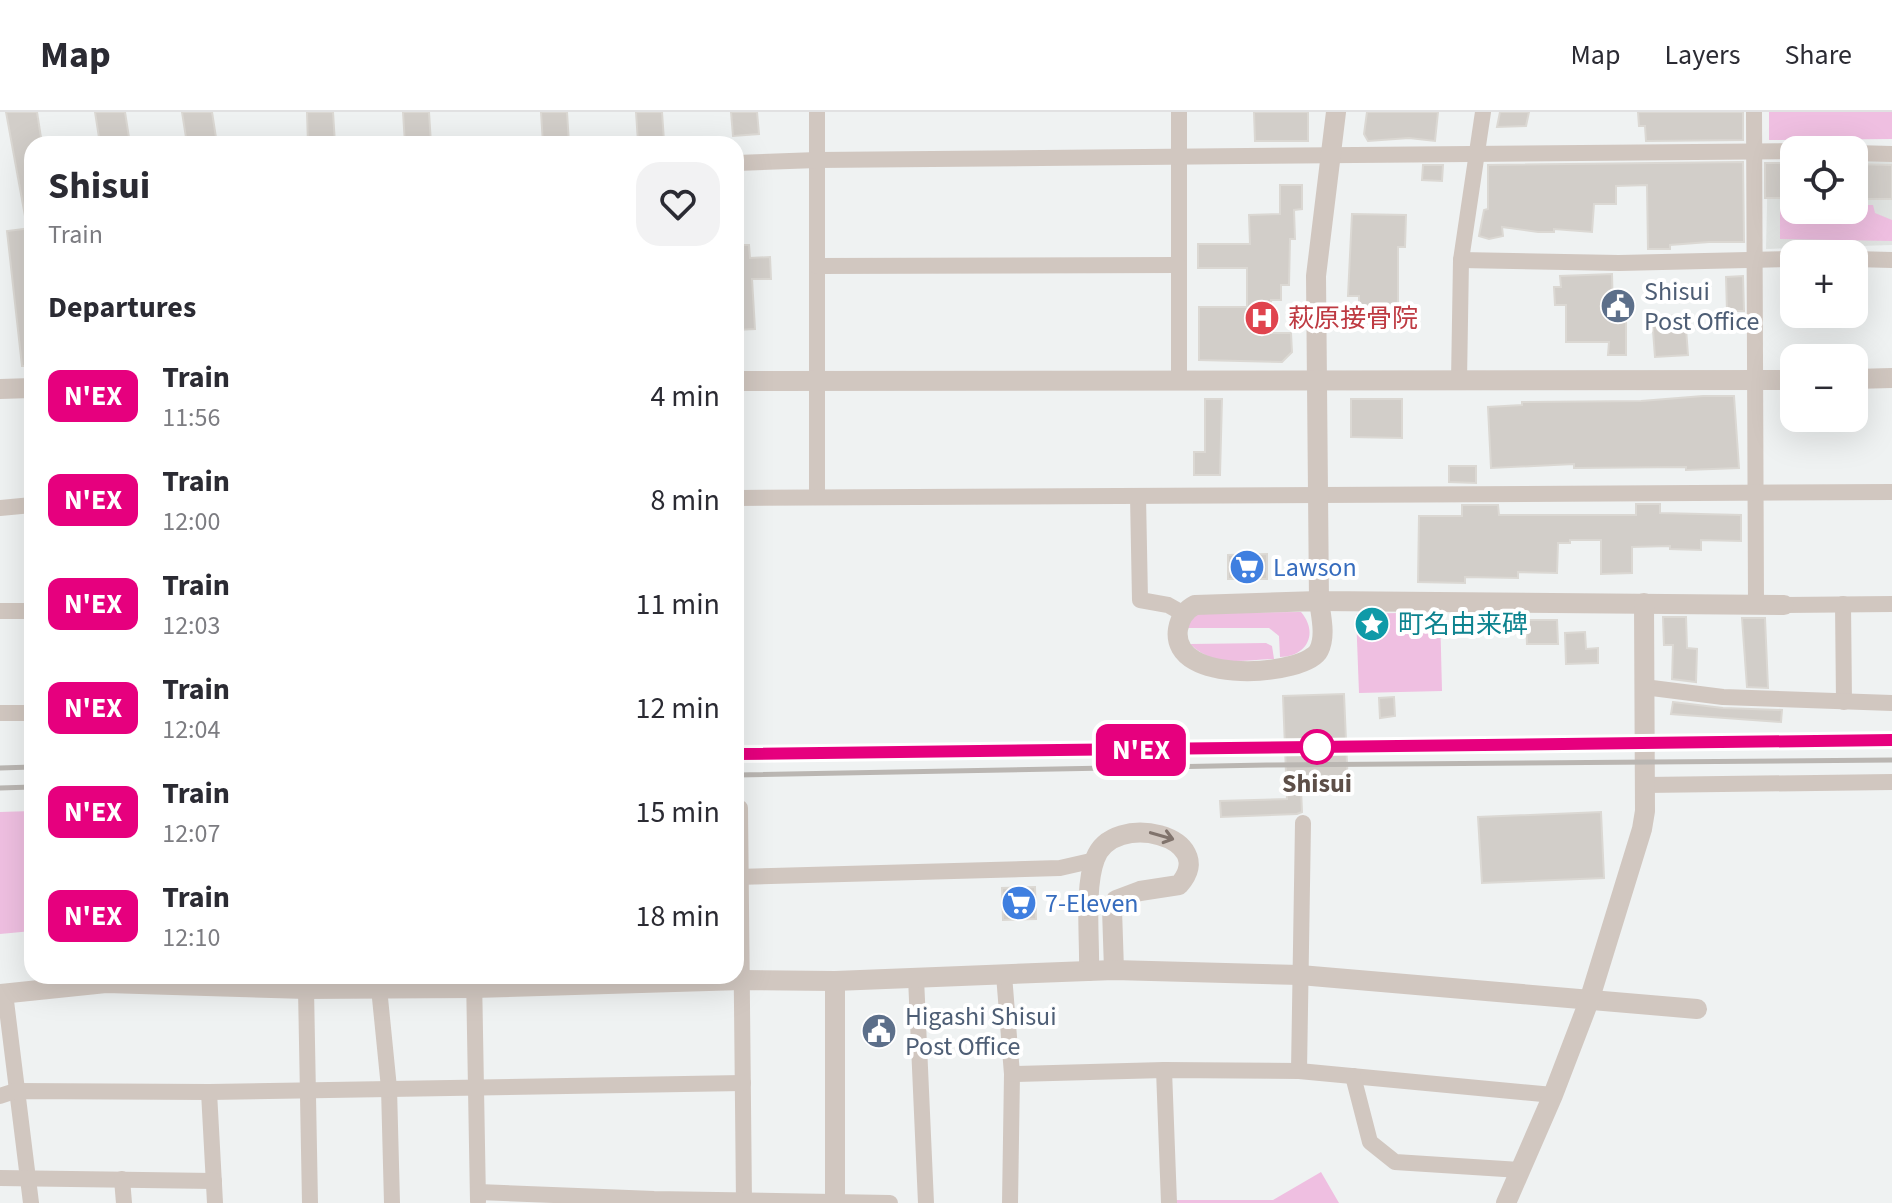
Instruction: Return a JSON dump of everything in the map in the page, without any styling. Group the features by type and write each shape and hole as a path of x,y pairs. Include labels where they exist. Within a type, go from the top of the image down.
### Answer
{"street":[{"path":"817,112 817,497"},
{"path":"1179,112 1179,382"},
{"path":"1336,112 1316,276 1316,494 1319,601 1323,638 1318,653 1307,662 1278,668 1211,669 1183,654 1178,626 1189,608 1206,603 1319,601 1892,604"},
{"path":"1459,381 1461,260 1483,112"},
{"path":"1754,112 1756,602"},
{"path":"744,163 1780,151"},
{"path":"1868,153 1892,154"},
{"path":"1461,260 1619,263 1780,259"},
{"path":"1868,259 1892,260"},
{"path":"817,266 1178,265"},
{"path":"1868,379 1892,378"},
{"path":"744,381 1780,380"},
{"path":"0,389 24,388"},
{"path":"744,498 1892,492"},
{"path":"1138,496 1140,600 1168,605 1184,614"},
{"path":"0,508 24,506"},
{"path":"1506,1203 1553,1095 1589,1001 1642,829 1645,785 1644,603"},
{"path":"1843,604 1844,702"},
{"path":"0,611 24,611"},
{"path":"1644,687 1723,697 1892,703"},
{"path":"0,713 24,713"},
{"path":"1645,785 1892,782"},
{"path":"1299,1071 1303,823"},
{"path":"1089,971 1091,888 1095,860 1105,846 1124,834 1147,832 1175,840 1188,861 1186,877 1179,885 1140,891 1116,900 1112,909 1114,970"},
{"path":"744,877 1060,868 1095,860"},
{"path":"744,980 835,981 1114,970 1300,975 1697,1009"},
{"path":"1004,975 1012,1074 1010,1203"},
{"path":"916,978 926,1203"},
{"path":"835,981 835,1202"},
{"path":"31,1203 8,1094 2,993 74,984"},
{"path":"195,984 306,989 442,984"},
{"path":"474,984 478,1198 890,1203"},
{"path":"742,984 744,1201"},
{"path":"379,988 389,1088 392,1203"},
{"path":"306,989 310,1203"},
{"path":"1012,1074 1164,1070 1299,1071 1553,1095"},
{"path":"1164,1070 1169,1203"},
{"path":"1353,1076 1370,1142 1395,1162 1520,1170"},
{"path":"8,1094 743,1083"},
{"path":"209,1092 215,1203"},
{"path":"0,1178 214,1181"},
{"path":"122,1179 124,1203"}],"shaded area":[{"path":"1769,112 1892,112 1892,139 1780,136 1780,140 1769,140"},
{"path":"1892,160 1892,245 1868,246 1868,240 1780,240 1780,249 1766,249 1768,163 1780,163 1780,224 1868,224 1868,161"},
{"path":"1868,205 1873,205 1875,213 1892,220 1892,241 1780,239 1780,224 1868,224"},
{"path":"1301,612 1309,635 1303,648 1289,656 1280,657 1279,636 1269,628 1187,628 1199,613"},
{"path":"1440,612 1442,691 1359,693 1356,614"},
{"path":"1266,643 1272,646 1274,659 1219,660 1199,652 1190,644"},
{"path":"24,811 24,932 0,934 0,812"},
{"path":"1321,1172 1339,1203 1174,1203 1174,1200 1273,1200"}],"building":[{"path":"6,112 37,112 41,136 24,136 24,211"},
{"path":"95,112 125,112 129,136 99,136"},
{"path":"182,112 212,112 216,136 186,136"},
{"path":"307,112 333,112 334,136 308,136"},
{"path":"403,112 429,112 430,136 404,136"},
{"path":"541,112 567,112 568,136 542,136"},
{"path":"636,112 662,112 664,136 638,136"},
{"path":"731,112 757,112 759,134 733,136"},
{"path":"1254,112 1308,112 1308,141 1255,141"},
{"path":"1367,112 1438,112 1435,141 1409,138 1368,141 1364,134"},
{"path":"1500,112 1529,112 1526,126 1497,127"},
{"path":"1638,112 1743,112 1743,140 1646,141 1645,126 1639,126"},
{"path":"1743,162 1744,242 1709,242 1670,245 1670,249 1648,249 1647,185 1616,186 1616,204 1594,204 1592,232 1554,229 1554,232 1538,232 1502,227 1503,236 1489,239 1479,236 1484,210 1488,209 1488,165"},
{"path":"1765,163 1780,163 1780,198 1765,198"},
{"path":"1868,164 1892,165 1892,199 1868,199"},
{"path":"1423,165 1443,165 1442,181 1422,180"},
{"path":"1280,185 1302,185 1302,209 1294,210 1295,239 1290,239 1289,285 1281,285 1281,300 1271,300 1272,333 1291,333 1292,352 1282,362 1199,360 1199,307 1247,307 1247,268 1198,268 1198,244 1250,244 1249,215 1280,214"},
{"path":"1352,214 1406,215 1405,247 1398,247 1398,315 1377,315 1377,309 1359,308 1359,296 1348,296"},
{"path":"24,229 24,366 22,366 7,231"},
{"path":"744,245 749,245 750,258 770,257 771,279 752,279 755,329 744,330"},
{"path":"1612,274 1613,315 1626,315 1626,355 1608,355 1609,342 1566,342 1566,305 1555,305 1554,287 1561,287 1560,276"},
{"path":"1743,276 1744,311 1727,311 1726,277"},
{"path":"1685,315 1688,355 1655,357 1652,317"},
{"path":"1734,396 1739,468 1574,468 1574,464 1491,468 1488,407 1522,405 1522,402 1641,401"},
{"path":"1205,399 1222,399 1220,475 1194,475 1194,452 1205,452"},
{"path":"1351,399 1402,399 1402,438 1351,437"},
{"path":"1449,466 1476,466 1476,483 1449,482"},
{"path":"1636,504 1660,504 1660,513 1741,515 1741,541 1701,540 1701,550 1670,549 1670,546 1632,547 1632,573 1601,574 1601,540 1570,540 1570,543 1558,543 1557,573 1518,572 1518,578 1465,577 1465,583 1418,582 1419,516 1462,516 1462,505 1498,505 1499,515 1636,515"},
{"name":"Lawson","path":"1267,554 1267,579 1228,579 1228,555"},
{"path":"1663,617 1686,617 1687,648 1697,649 1696,682 1672,679 1673,645 1664,645"},
{"path":"1742,618 1765,618 1768,688 1747,687"},
{"path":"1526,620 1557,620 1558,644 1527,644"},
{"path":"1585,632 1586,649 1598,648 1598,663 1566,664 1565,633"},
{"path":"1344,694 1348,787 1301,789 1302,812 1297,814 1221,817 1220,801 1287,799 1283,696"},
{"path":"1394,697 1395,716 1380,718 1379,698"},
{"path":"1673,702 1782,710 1781,722 1671,714"},
{"path":"1601,812 1604,878 1482,883 1478,817"},
{"name":"7-Eleven","path":"1035,887 1036,919 1003,920 1002,888"}],"railway":[{"path":"744,754 1892,740"},
{"path":"744,775 1267,765 1892,760"},
{"path":"0,768 24,767"},
{"path":"0,788 24,787"}],"train":[{"name":"N'EX","path":"744,754 1892,740"}],"place":[{"name":"Shisui Post Office","path":"1618,306"},
{"name":"萩原接骨院","path":"1262,318"},
{"name":"Lawson","path":"1247,567"},
{"name":"町名由来碑","path":"1372,624"},
{"name":"Shisui","path":"1317,747"},
{"name":"7-Eleven","path":"1019,903"},
{"name":"Higashi Shisui Post Office","path":"879,1031"}]}
